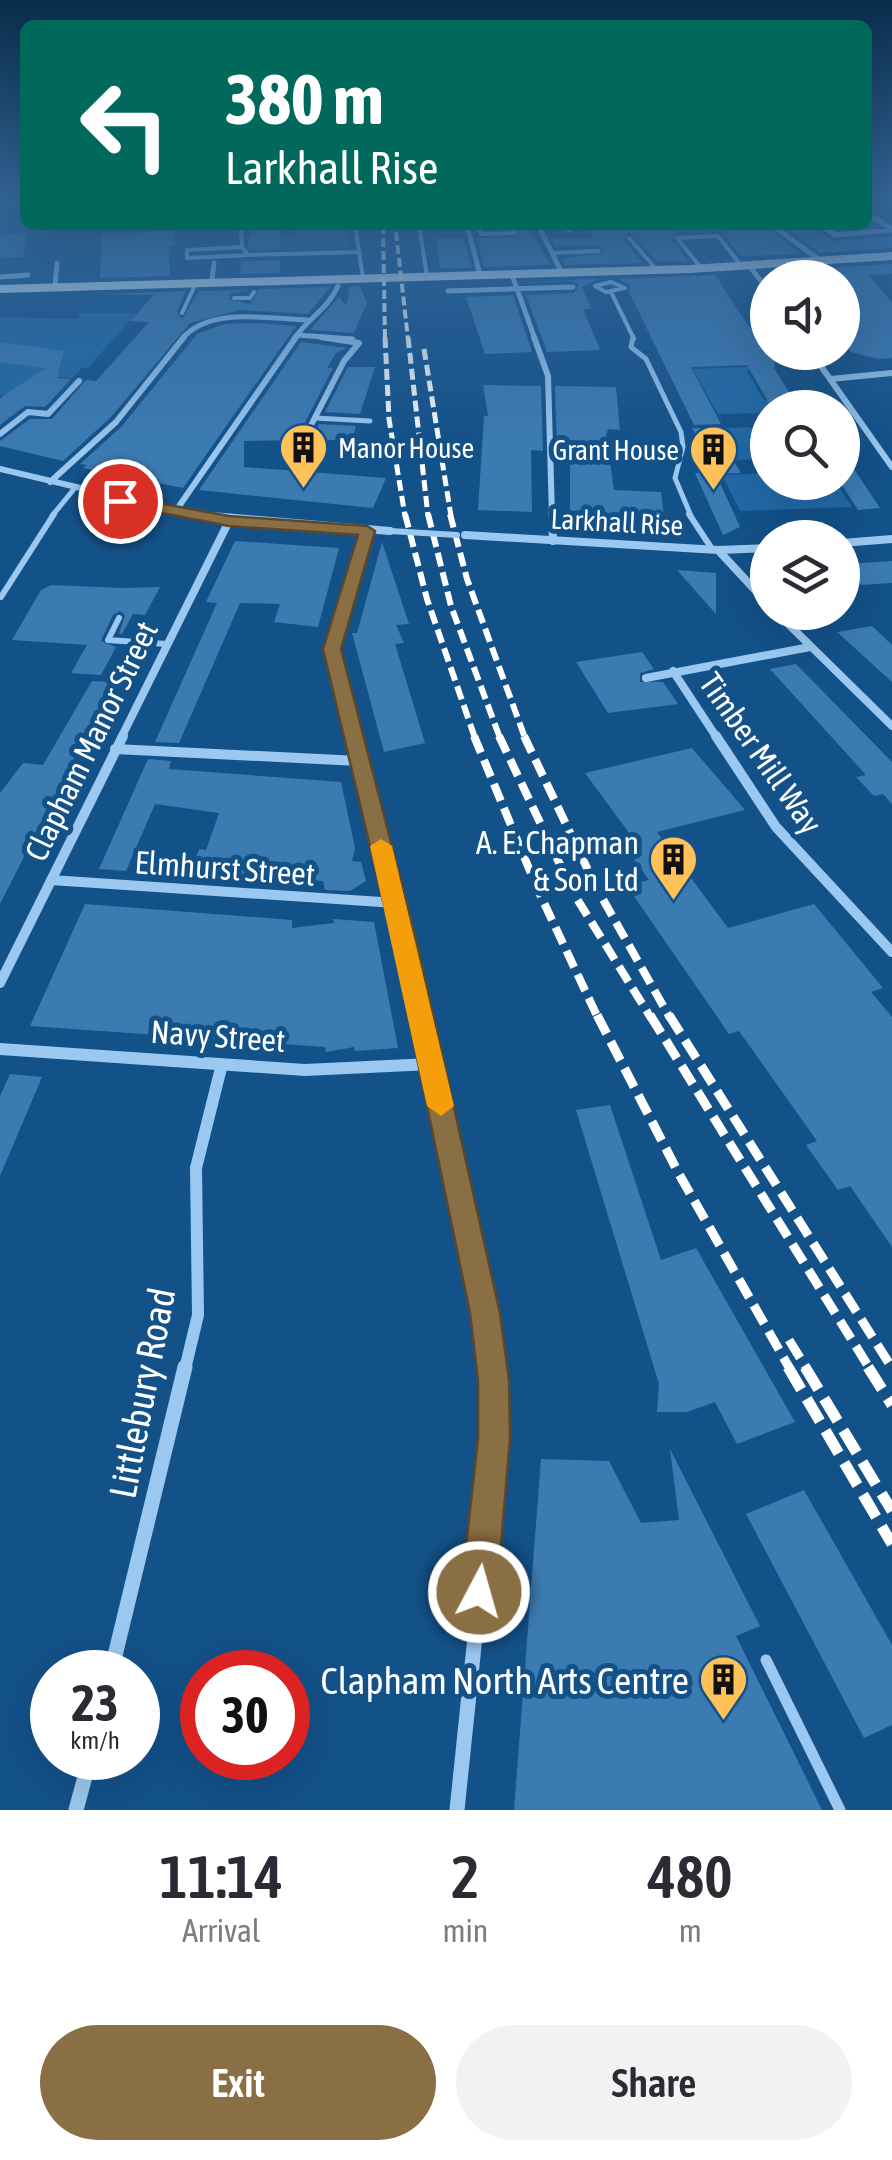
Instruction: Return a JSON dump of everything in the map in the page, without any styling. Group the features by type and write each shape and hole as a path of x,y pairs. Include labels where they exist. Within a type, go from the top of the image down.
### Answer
{"main road":[{"path":"0,289 162,281"},
{"path":"249,281 275,281"}],"street":[{"path":"54,286 55,281"},
{"path":"514,281 548,376 552,540"},
{"path":"176,512 307,320 329,306 338,286"},
{"path":"448,291 573,287"},
{"path":"50,482 116,422 192,327 224,318 307,320"},
{"path":"297,335 358,341 306,435"},
{"path":"824,370 892,467"},
{"path":"830,379 892,373"},
{"path":"0,434 28,412 48,414 79,381"},
{"path":"0,470 229,521 390,532"},
{"name":"Clapham Manor Street","path":"0,984 229,521"},
{"path":"367,531 332,649 396,904 478,1276 494,1380 492,1473 458,1810"},
{"name":"Larkhall Rise","path":"461,535 750,548"},
{"path":"860,541 892,538"},
{"path":"716,549 750,587"},
{"path":"794,630 892,726"},
{"path":"646,678 810,646"},
{"name":"Timber Mill Way","path":"673,671 776,827 892,952"},
{"path":"114,749 336,764 359,761"},
{"name":"Elmhurst Street","path":"51,880 396,904"},
{"name":"Navy Street","path":"0,1049 358,1071 431,1064"},
{"name":"Littlebury Road","path":"116,1650 198,1315 196,1168 222,1064"},
{"path":"76,1810 84,1780"}],"lane":[{"path":"182,313 196,281"},
{"path":"612,282 625,288 611,292 595,286 612,282 615,281"},
{"path":"234,298 250,298 254,292"},
{"path":"611,292 634,338 631,347 646,359 685,444 675,477 692,520 716,549"},
{"path":"315,418 370,421"},
{"path":"1,598 38,532 74,489"},
{"path":"390,532 461,535"},
{"path":"119,618 108,640 167,644"},
{"path":"766,1660 840,1810"}],"shaded area":[{"path":"79,313 136,313 88,368 82,368 72,378 43,376 18,398 0,395 0,317 78,319"},
{"path":"750,367 747,371 758,390 750,390 750,413 718,414 693,369"},
{"path":"750,427 750,460 736,460 720,428"},
{"path":"750,474 750,500 847,500 852,507 740,511 722,475"}],"building":[{"path":"574,281 593,281 582,287 591,309 583,309 600,350 547,352 526,295 574,293 579,285"},
{"path":"623,281 719,281 750,327 750,370 775,370 788,390 762,390 747,365 691,367 721,424 694,425 629,292 630,285"},
{"path":"860,281 874,281 892,303 892,358 860,354"},
{"path":"360,286 367,303 354,333 310,330 339,297 346,306 350,287"},
{"path":"330,287 308,314 240,310 190,323 111,417 63,461 0,446 0,441 30,419 52,419 86,380 96,381 149,322 130,321 154,295 99,294 186,291 177,312 182,319 199,291 249,290 232,293 228,299 250,304 259,289"},
{"path":"513,295 532,352 485,354 466,297"},
{"path":"224,324 296,326 183,488 83,468 87,465 80,464 121,427 197,334"},
{"path":"0,342 64,351 57,378 71,379 45,407 25,406 0,425 0,398 46,368 0,362"},
{"path":"301,342 346,348 336,353 327,368 333,368 300,432 302,440 244,441 244,467 386,478 373,508 199,490"},
{"path":"348,367 375,367 360,414 325,412"},
{"path":"483,385 541,386 543,451 531,450 532,512 478,510 484,416 488,416"},
{"path":"555,386 616,387 620,430 608,429 606,435 614,490 661,492 664,517 570,513 570,451 557,451"},
{"path":"319,424 356,426 352,440 310,440"},
{"path":"692,428 714,428 741,473 716,474 740,527 723,535 695,473 714,472"},
{"path":"860,478 880,508 858,510 852,500 860,500"},
{"path":"235,541 339,548 318,627 274,622 280,604 240,603 179,743 155,742 217,603 206,602"},
{"path":"382,542 409,624 396,625 404,643 395,644 425,743 384,752 352,633 357,633"},
{"path":"892,561 892,583 861,585 860,563"},
{"path":"677,570 716,573 716,614"},
{"path":"51,585 160,587 145,615 133,614 122,634 125,615 120,611 113,615 101,641 116,647 101,675 71,673 87,645 12,640 41,590"},
{"path":"872,626 892,645 892,682 837,632"},
{"path":"642,652 654,669 640,673 640,682 663,682 678,704 608,713 576,662"},
{"path":"796,664 892,762 892,804 883,794 874,796 856,777 866,775 770,669"},
{"path":"92,681 113,682 0,904 0,793 23,763 43,765"},
{"path":"692,748 745,810 657,832 728,928 814,904 883,988 871,992 892,1017 892,1247 850,1186 838,1190 806,1145 817,1141 739,1031 729,1034 627,886 649,880 626,848 638,845 585,773"},
{"path":"148,759 171,761 169,769 341,782 355,848 352,861 361,862 366,881 350,891 325,890 323,881 190,874 199,849 206,850 219,813 155,804 126,871 99,869"},
{"path":"85,904 292,920 292,928 334,923 333,919 374,922 398,1048 355,1051 354,1047 326,1052 325,1047 30,1026"},
{"path":"10,1074 42,1077 0,1176 0,1096"},
{"path":"610,1105 661,1260 696,1248 795,1422 737,1444 715,1402 687,1412 657,1412 659,1384 576,1110"},
{"path":"670,1449 760,1626 736,1636 822,1810 514,1810 541,1459 609,1461 641,1523 679,1520"},
{"path":"804,1490 892,1645 892,1725 864,1738 746,1514"}],"railway":[{"path":"384,281 385,339"},
{"path":"402,281 408,339"},
{"path":"385,337 389,419 405,516"},
{"path":"408,337 428,516"},
{"path":"424,349 451,516"},
{"path":"405,514 427,599 475,738"},
{"path":"428,514 451,606 500,738"},
{"path":"450,514 467,579 525,738"},
{"path":"474,736 537,888 598,1018"},
{"path":"499,736 574,894 651,1018"},
{"path":"524,736 596,887 670,1018"},
{"path":"597,1015 679,1174 790,1369"},
{"path":"650,1015 870,1369"},
{"path":"669,1015 892,1368"},
{"path":"789,1340 807,1369"},
{"path":"788,1367 892,1544"},
{"path":"805,1367 892,1511"},
{"path":"868,1367 892,1405"}],"slow traffic":[{"path":"381,846 441,1106"}],"place":[{"name":"Manor House","path":"303,490"},
{"name":"Grant House","path":"714,492"},
{"name":"A. E. Chapman & Son Ltd","path":"674,902"},
{"name":"Clapham North Arts Centre","path":"724,1722"}],"route":[{"path":"120,501 229,521 367,531 332,649 406,947 485,1313 494,1380 494,1438 479,1592"}]}
